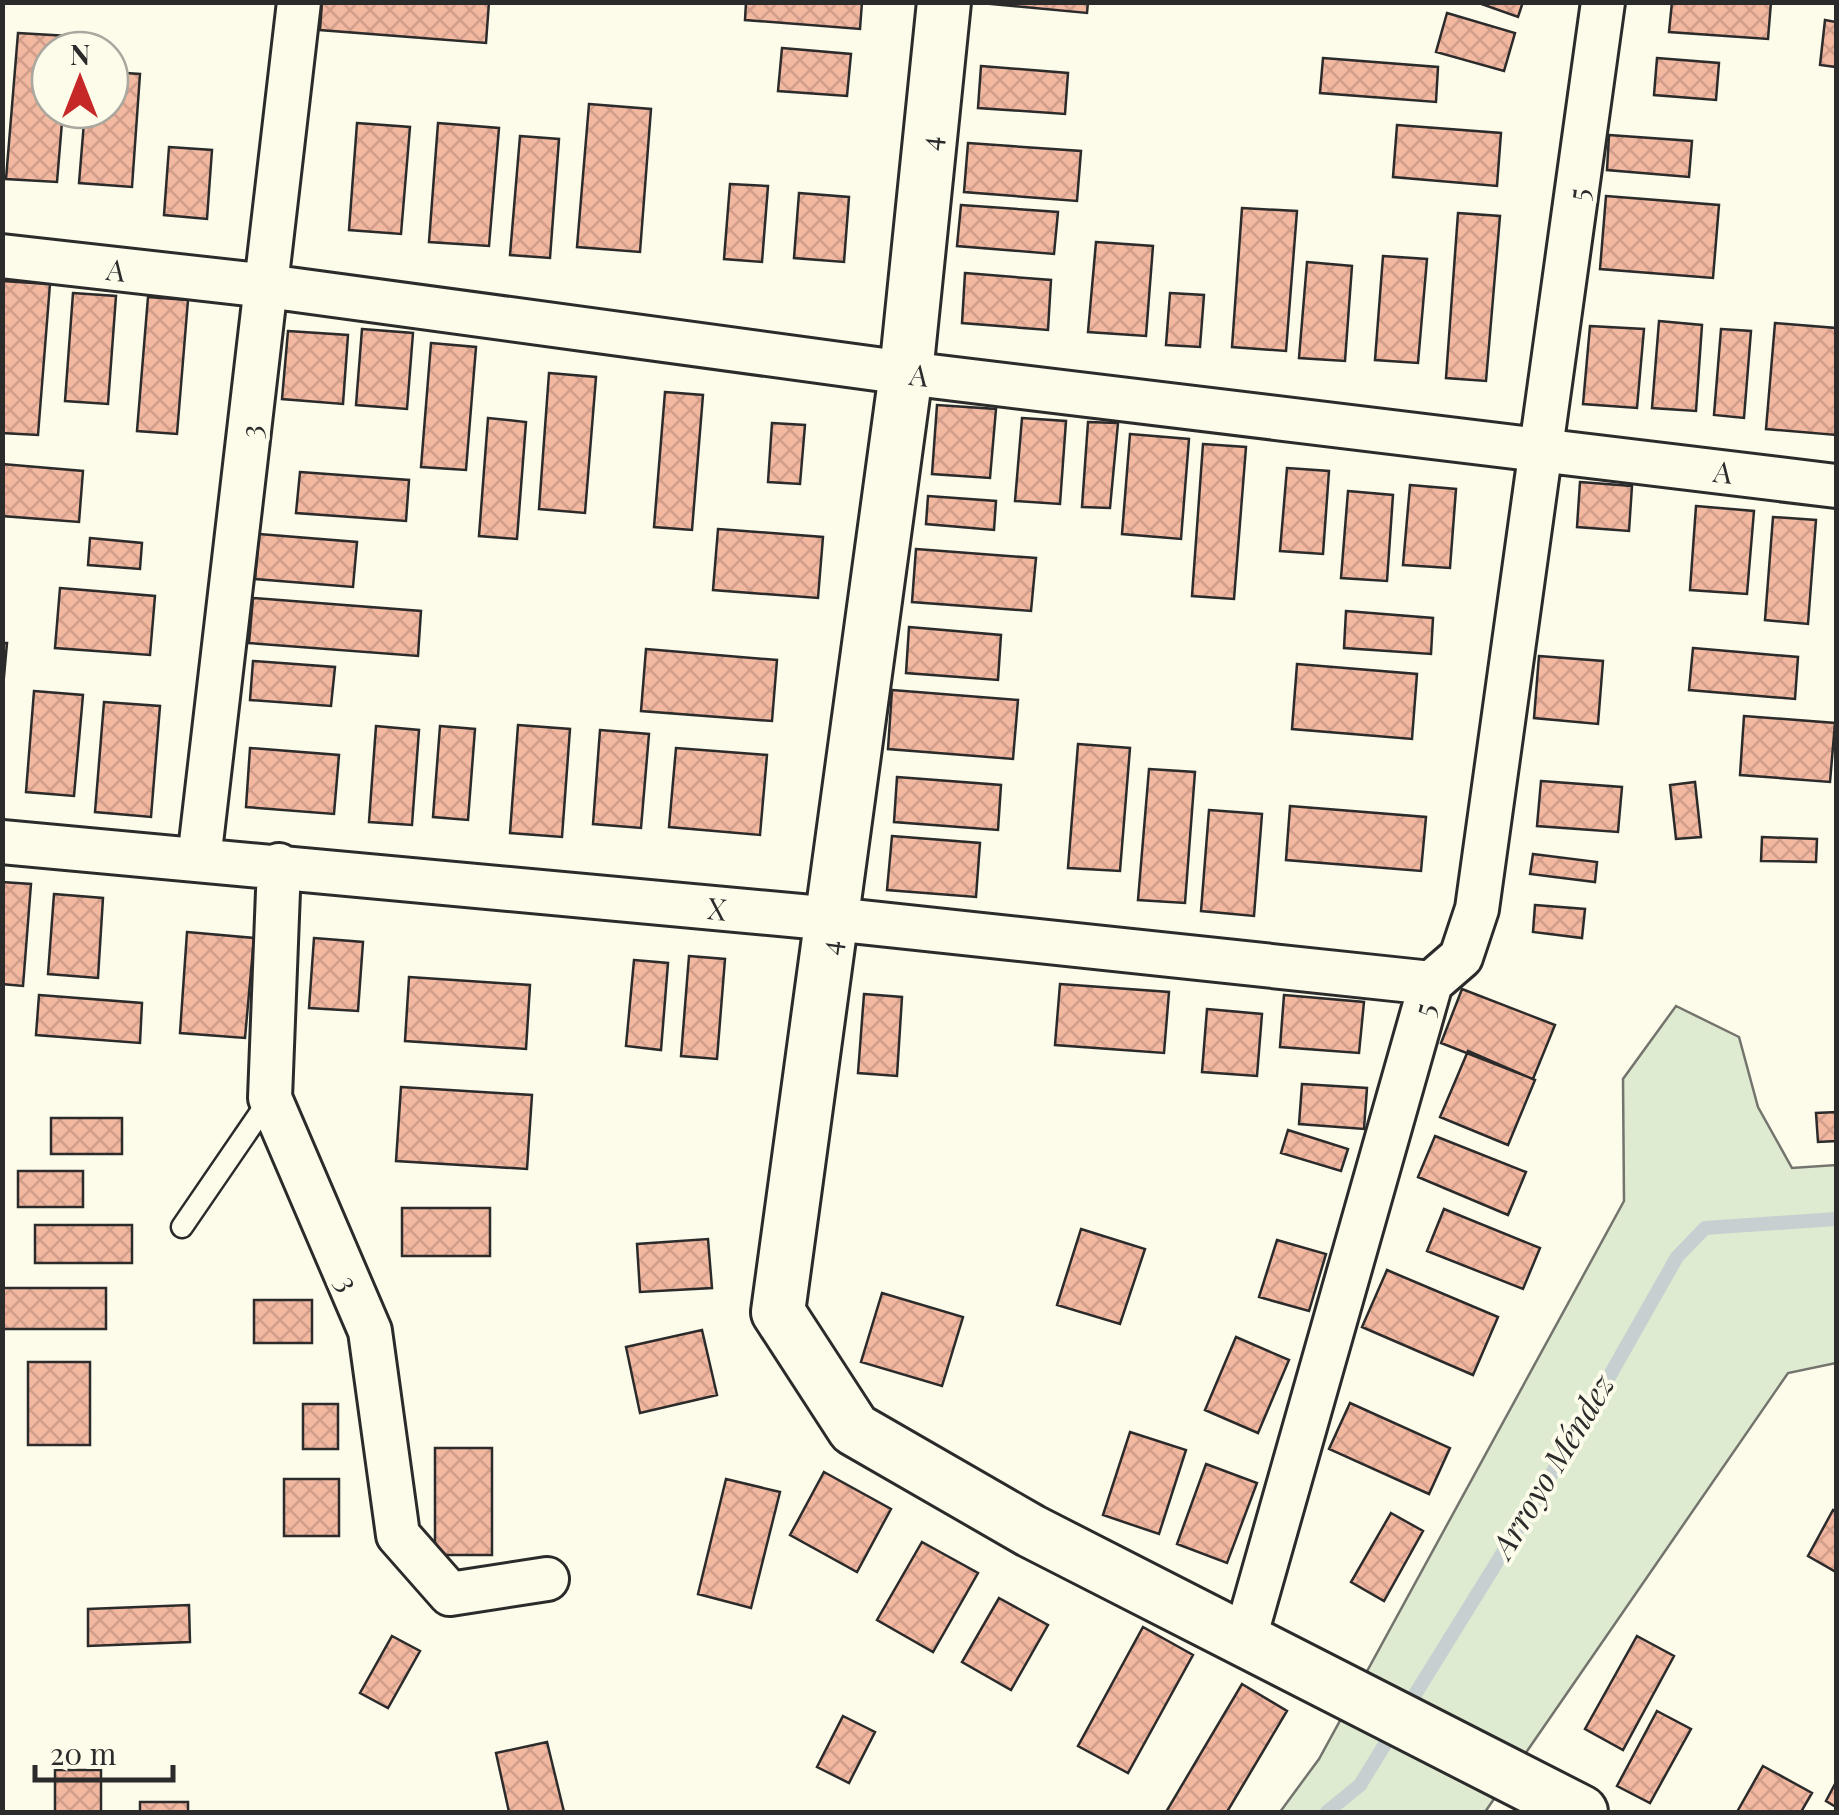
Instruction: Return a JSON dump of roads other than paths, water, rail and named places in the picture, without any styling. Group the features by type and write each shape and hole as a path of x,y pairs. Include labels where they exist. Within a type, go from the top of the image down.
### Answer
{"street":[{"name":"3","path":"200,860 299,2"},
{"name":"4","path":"944,2 906,373 778,1312 854,1430 1031,1531 1244,1638"},
{"name":"5","path":"1244,1638 1430,983 1460,958 1477,910 1602,2"},
{"name":"A","path":"2,256 267,286 906,373 1836,486"},
{"name":"X","path":"2,842 833,919 1430,983"},
{"name":"3","path":"279,865 270,1098 370,1331 398,1535 450,1594 547,1578"},
{"path":"1244,1638 1581,1812"}],"lane":[{"path":"182,1227 270,1098"}],"waterway":[{"name":"Arroyo Méndez","path":"1406,1709 1580,1428 1677,1257 1705,1228 1836,1219"},
{"name":"Arroyo Méndez","path":"1327,1812 1360,1785 1395,1728"}]}
